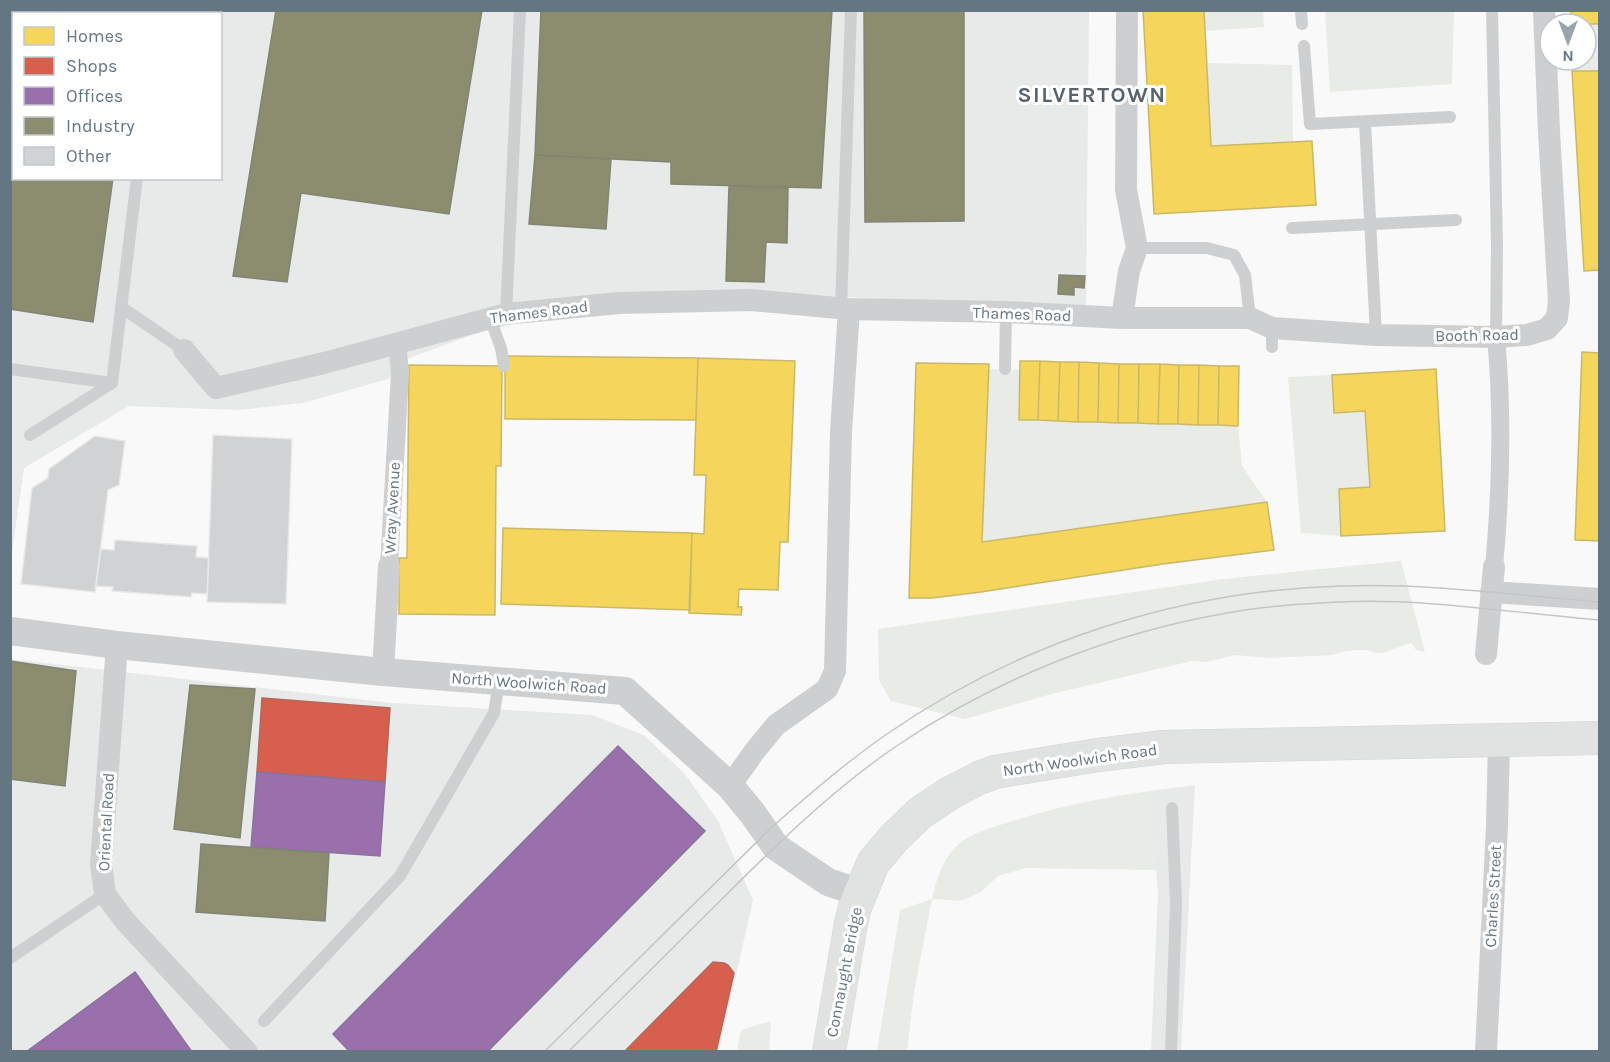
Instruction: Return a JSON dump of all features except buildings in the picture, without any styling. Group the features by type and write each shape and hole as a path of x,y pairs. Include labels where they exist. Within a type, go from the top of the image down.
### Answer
{"main road":[{"name":"North Woolwich Road","path":"860,893 873,863 894,838 920,813 950,793 995,772 1164,747 1599,738"},
{"name":"Connaught Bridge","path":"830,1052 851,923 860,893"}],"street":[{"path":"1122,318 1130,271 1137,248 1126,190 1127,10"},
{"name":"Booth Road","path":"1122,318 1250,318 1272,338 1376,334 1496,338 1547,329 1557,318 1559,301 1548,72"},
{"name":"Thames Road","path":"184,350 216,388 324,363 498,316 619,303 751,300 845,308 1006,312 1122,318"},
{"path":"730,786 753,752 776,725 827,689 835,670 845,308"},
{"path":"1486,654 1501,454 1496,338"},
{"name":"Wray Avenue","path":"383,672 400,373 396,343"},
{"path":"1491,592 1599,599"},
{"name":"North Woolwich Road","path":"10,631 117,645 383,672 625,691 730,786 776,847 828,882 860,893"},
{"name":"Oriental Road","path":"117,645 101,864 105,894 125,921 247,1052"},
{"name":"Charles Street","path":"1486,1052 1499,741"}],"lane":[{"path":"504,366 498,316 520,10"},
{"path":"845,308 851,10"},
{"path":"1301,10 1302,24"},
{"path":"1492,10 1497,245 1496,338"},
{"path":"1304,46 1310,124 1450,117"},
{"path":"1365,122 1376,334"},
{"path":"30,435 111,383 136,180"},
{"path":"1293,228 1456,220"},
{"path":"1137,248 1207,248 1234,255 1245,275 1250,318"},
{"path":"121,307 184,350"},
{"path":"1005,369 1006,312"},
{"path":"10,369 111,383"},
{"path":"264,1021 400,876 494,712 500,680"},
{"path":"1171,1052 1176,903 1172,808"},
{"path":"10,958 105,894"}],"shaded area":[{"path":"11,11 1089,11 1086,307 721,292 574,298 404,360 388,379 303,403 239,410 129,406 24,468 11,559"},
{"path":"1204,11 1263,11 1264,27 1205,31"},
{"path":"1325,11 1454,11 1452,84 1330,92"},
{"path":"1598,24 1599,24 1598,71"},
{"path":"1207,63 1292,65 1293,141 1211,146"},
{"path":"989,369 1020,370 1019,420 1238,426 1242,466 1267,502 982,542"},
{"path":"1332,375 1334,413 1365,411 1370,487 1339,489 1341,536 1301,533 1288,377"},
{"path":"1401,561 1425,652 1416,650 1412,643 1378,653 1355,650 1333,655 1269,658 1236,655 1205,662 1192,661 1051,694 965,719 891,701 879,680 878,629 1224,579"},
{"path":"11,659 392,703 592,715 644,735 685,774 718,821 753,900 719,1051 11,1052"},
{"path":"1195,785 1181,1051 1151,1051 1158,892 1150,791"},
{"path":"1150,791 1157,870 1026,868 998,876 981,892 960,901 932,899 945,861 960,843 970,836 995,826 1060,808"},
{"path":"932,899 914,992 907,1051 877,1051 900,910"},
{"path":"771,1021 769,1051 737,1051 741,1030"}],"tram line":[{"path":"544,1052 771,828 842,767 938,701 991,673 1047,648 1104,627 1162,610 1221,598 1281,590 1342,586 1406,586 1600,602"},
{"path":"568,1052 762,859 851,780 898,745 974,699 1056,662 1140,633 1184,622 1269,607 1339,602 1404,602 1600,620"}],"district":[{"name":"SILVERTOWN","path":"1092,95"}]}
